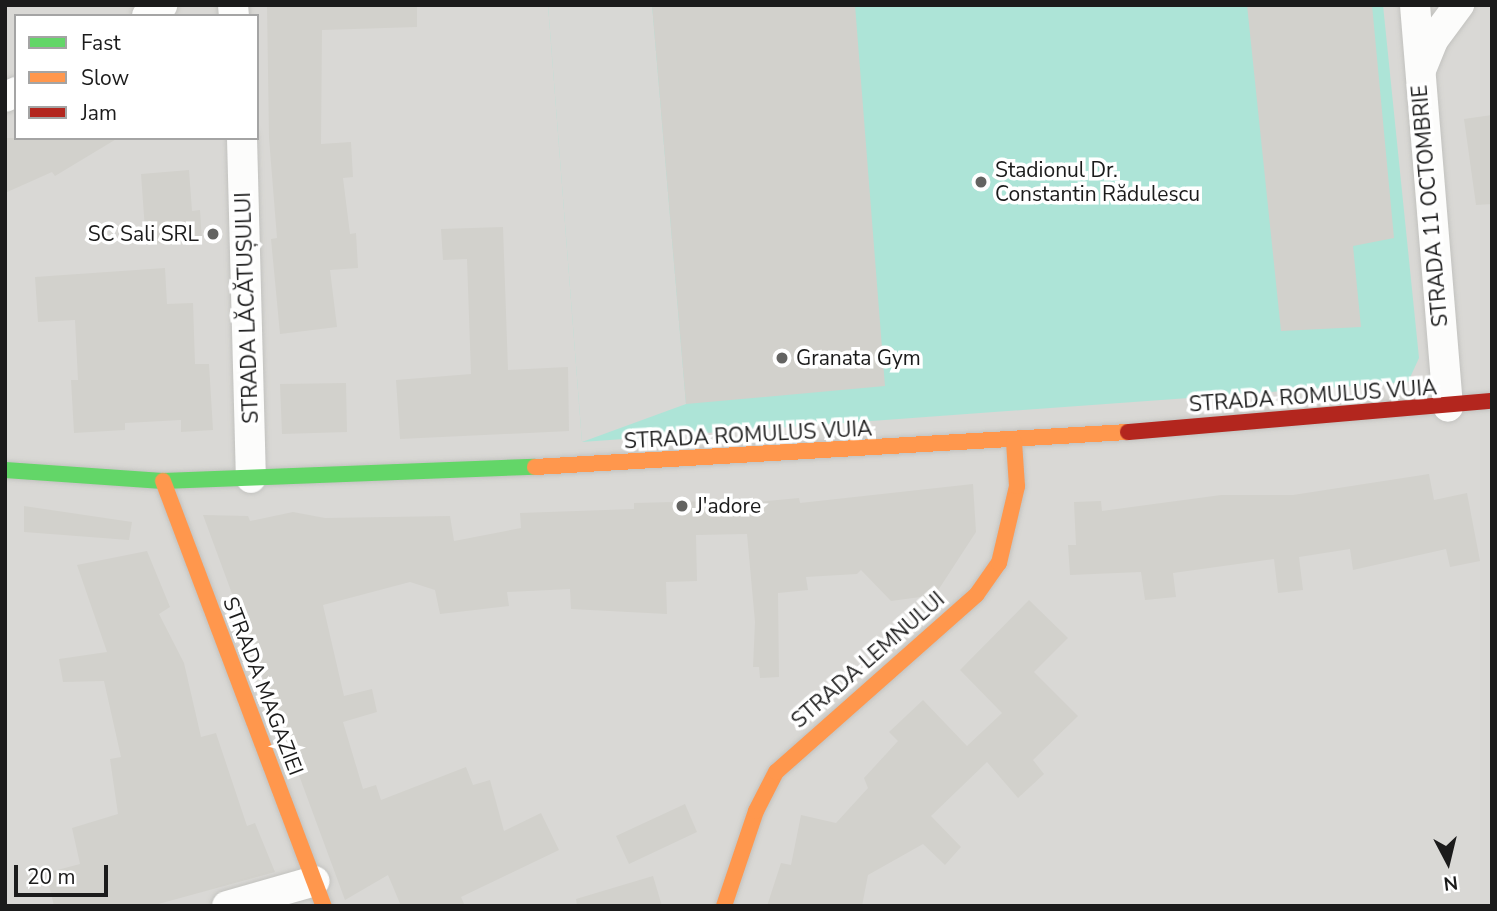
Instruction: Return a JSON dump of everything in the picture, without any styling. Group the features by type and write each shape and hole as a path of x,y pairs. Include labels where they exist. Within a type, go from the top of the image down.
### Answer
{"street":[{"name":"STRADA 11 OCTOMBRIE","path":"1415,5 1418,76 1448,407"},
{"path":"1418,76 1433,40 1460,5"},
{"name":"STRADA LĂCĂTUȘULUI","path":"242,140 251,478"},
{"name":"STRADA ROMULUS VUIA","path":"5,470 163,481 251,478 1014,442 1448,407 1492,401"},
{"name":"STRADA LEMNULUI","path":"724,906 756,811 776,772 977,594 999,563 1017,486 1014,442"},
{"name":"STRADA MAGAZIEI","path":"163,481 320,893"},
{"path":"228,906 320,893"}],"shaded area":[{"path":"5,5 1492,5 1492,906 5,906"},
{"name":"Stadionul Dr. Constantin Rădulescu","path":"548,5 1383,5 1419,358 1408,382 582,442"},
{"path":"548,5 652,5 686,404 582,442"}],"building":[{"path":"267,5 417,5 417,27 322,30 321,144 351,142 353,177 343,178 350,234 356,233 358,268 330,270 337,327 280,334 271,239 277,238 269,138"},
{"path":"652,5 855,5 885,386 686,404"},
{"path":"1247,5 1372,5 1394,238 1353,246 1361,327 1281,331"},
{"path":"1492,115 1492,204 1476,205 1464,119"},
{"path":"5,138 115,140 55,176 52,172 5,193"},
{"path":"189,170 192,211 200,210 202,241 146,244 141,174"},
{"path":"503,227 508,370 568,367 569,431 400,439 396,380 471,374 467,259 443,260 441,229"},
{"path":"165,268 167,304 193,303 195,364 209,364 213,430 181,432 181,420 125,423 125,430 74,433 71,380 78,380 75,320 38,322 35,277"},
{"path":"346,383 347,432 282,434 280,384"},
{"path":"1429,474 1434,500 1467,493 1480,561 1450,567 1446,549 1353,570 1350,549 1299,557 1303,590 1278,593 1274,559 1173,573 1176,597 1145,600 1141,572 1070,575 1068,545 1076,545 1074,502 1101,501 1102,511 1221,495 1293,495"},
{"path":"973,484 976,532 935,595 891,601 861,570 857,574 806,577 808,590 778,593 779,677 760,678 759,667 753,667 755,622 747,534 696,535 697,581 666,582 667,614 571,609 570,589 507,592 509,606 440,614 435,590 410,582 323,605 344,696 372,689 377,712 343,722 363,789 376,785 381,800 466,767 473,785 490,780 504,831 541,813 559,850 461,897 465,906 401,906 388,875 345,900 203,515 248,516 250,521 293,512 325,518 450,516 454,541 521,528 520,513 634,509 634,503 714,501 714,506 799,498 800,503"},
{"path":"24,506 132,522 129,540 24,532"},
{"path":"147,551 170,607 159,614 184,663 201,737 216,733 247,826 255,823 275,872 151,906 54,906 46,873 80,864 72,828 118,814 110,759 121,757 104,681 63,682 59,659 107,652 77,565"},
{"path":"1029,600 1068,638 1034,672 1078,716 1033,760 1044,774 1018,798 987,762 931,816 961,847 945,865 923,844 868,875 862,906 767,906 781,863 791,865 801,815 836,823 868,788 864,778 898,741 889,732 923,700 967,746 1002,713 960,670"},
{"path":"685,804 697,832 629,864 616,836"},
{"path":"653,876 662,906 577,906 576,899"}],"traffic: fast":[{"path":"5,470 163,481 535,467"}],"traffic: slow":[{"path":"535,467 1128,432"},
{"path":"724,906 756,811 776,772 977,594 999,563 1017,486 1014,442"},
{"path":"163,481 324,906"}],"traffic: jam":[{"path":"1128,432 1492,401"}],"place":[{"name":"Stadionul Dr. Constantin Rădulescu","path":"981,182"},
{"name":"SC Sali SRL","path":"213,234"},
{"name":"Granata Gym","path":"782,358"},
{"name":"J'adore","path":"682,506"}]}
